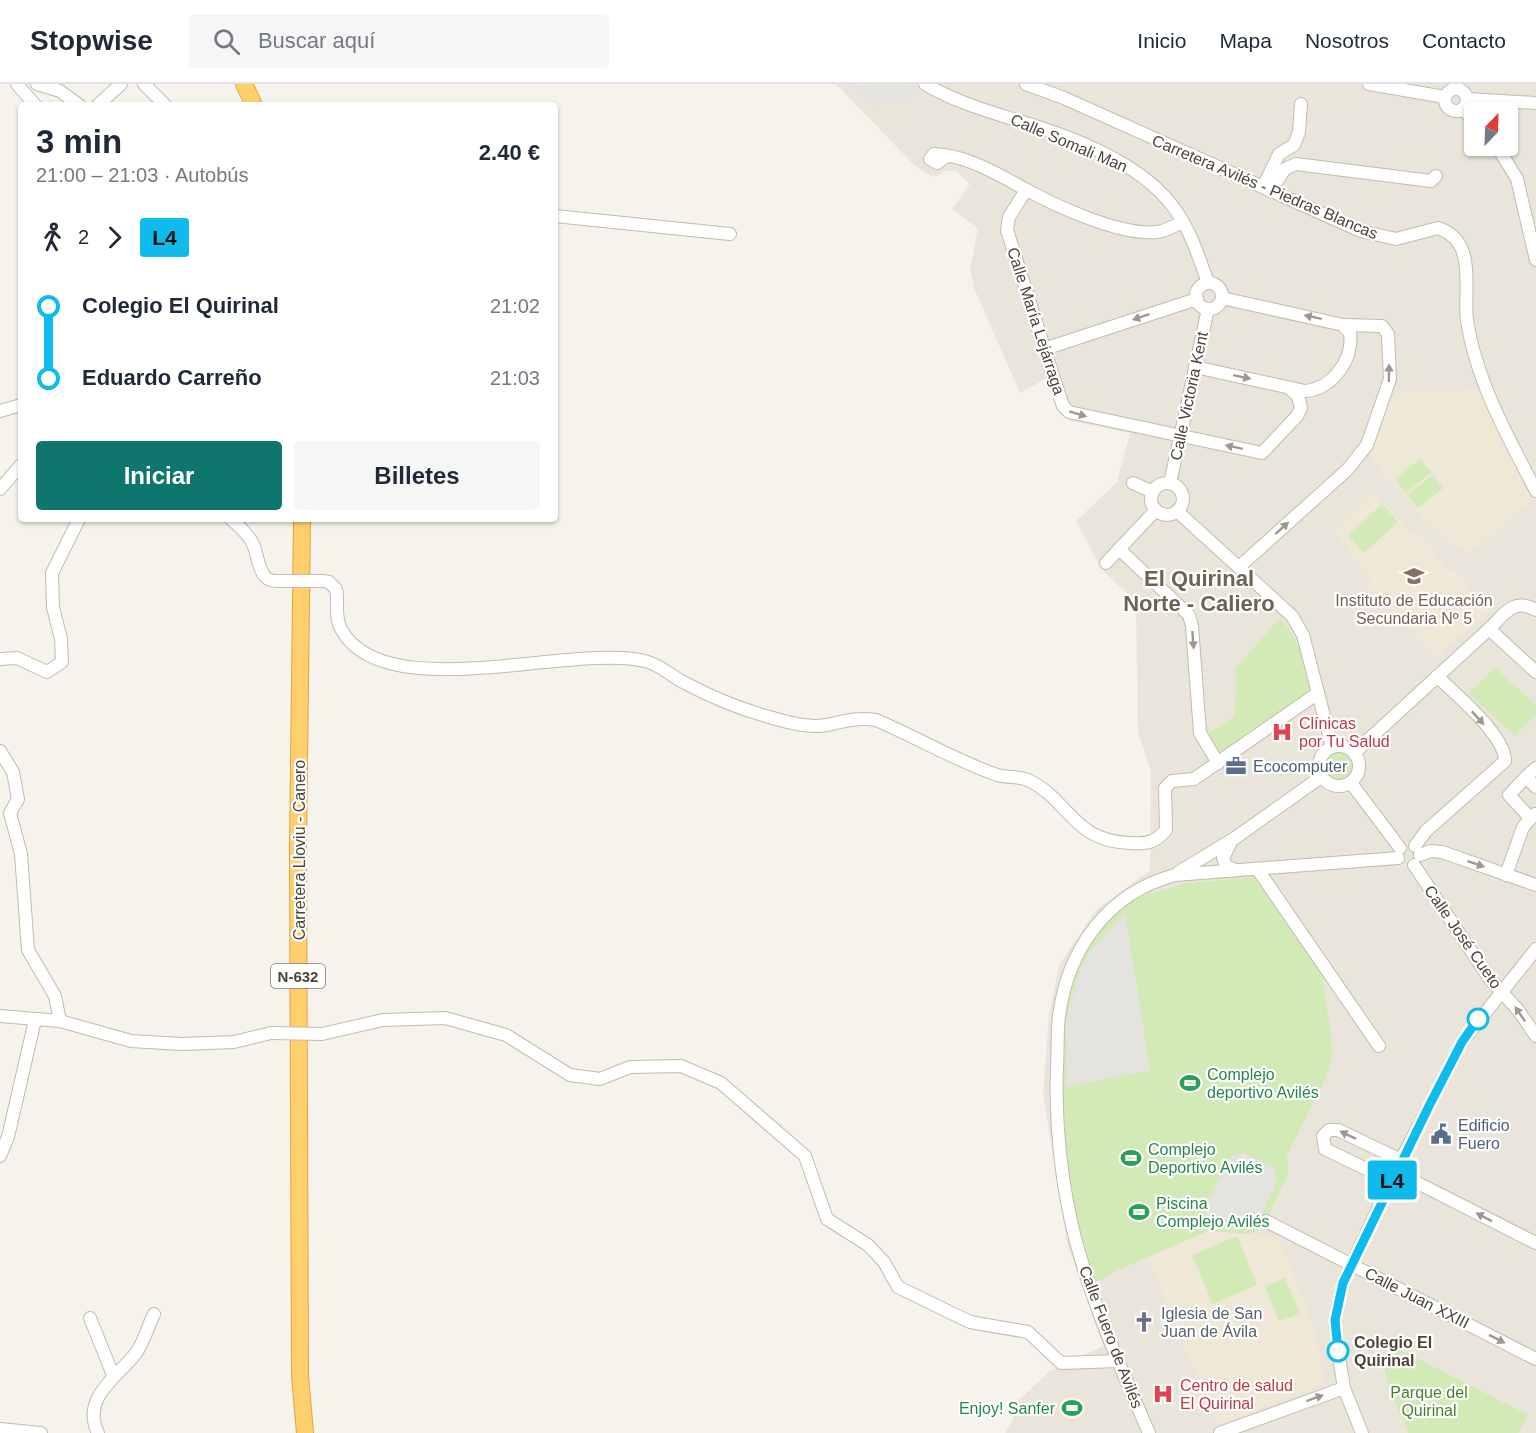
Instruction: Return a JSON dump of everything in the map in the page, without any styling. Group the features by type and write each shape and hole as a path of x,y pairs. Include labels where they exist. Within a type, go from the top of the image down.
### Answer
{"highway":[{"path":"244,84 253,102"},
{"name":"Carretera Lloviu - Canero","path":"302,522 298,847 299,1364 305,1433"}],"street":[{"path":"17,84 32,102"},
{"path":"37,84 60,91 75,102"},
{"path":"101,102 121,84"},
{"path":"144,84 162,102"},
{"name":"Calle Somali Man","path":"924,84 942,95 1056,134 1134,170 1160,192 1183,222 1208,283"},
{"name":"Calle Somali Man","path":"932,84 942,95"},
{"name":"Carretera Avilés - Piedras Blancas","path":"1026,84 1069,100 1266,189 1382,238 1396,240 1438,228 1457,238 1465,254 1465,303 1474,346 1499,419 1536,490"},
{"path":"1369,84 1445,97"},
{"path":"1445,97 1455,88 1464,92 1465,102"},
{"path":"1445,97 1448,107 1456,111 1464,105"},
{"path":"1518,103 1536,103"},
{"path":"1266,189 1279,154 1294,145 1299,132 1301,104"},
{"path":"947,156 991,170 1026,190 1070,210 1137,231 1159,232 1183,222"},
{"path":"1505,156 1520,188 1536,260"},
{"path":"1266,189 1285,169 1296,164 1431,181 1436,176"},
{"name":"Calle María Lejárraga","path":"1026,190 1009,218 1007,230 1063,406 1069,412 1180,436"},
{"path":"558,216 568,215 730,234"},
{"path":"1208,283 1218,286 1222,298 1216,307 1208,309 1197,299 1198,290 1208,283"},
{"path":"1222,298 1343,326 1382,326 1388,334 1390,379 1367,445 1347,470 1239,567"},
{"path":"1044,349 1197,299"},
{"name":"Calle Victoria Kent","path":"1170,483 1208,309"},
{"path":"1195,367 1288,388 1317,390 1327,383 1342,366 1352,344 1350,333 1343,326"},
{"path":"1180,436 1262,453 1301,408 1298,396 1288,388"},
{"path":"0,411 18,406"},
{"path":"0,489 18,468"},
{"path":"1133,483 1153,492"},
{"path":"1170,483 1179,488 1183,500 1177,511 1167,514 1156,510 1151,499 1153,492 1162,484 1170,483"},
{"path":"1106,562 1156,510"},
{"path":"1177,511 1292,616 1303,635 1332,747"},
{"path":"0,658 17,658 47,672 62,662 61,639 53,607 52,573 78,522"},
{"path":"234,522 253,543 262,574 272,581 329,582 336,589 336,612 340,628 352,645 372,657 394,664 432,670 591,659 645,661 662,667 682,682 704,693 772,718 809,725 826,725 859,717 876,720 999,776 1027,779 1044,790 1090,834 1114,843 1146,844 1157,840 1166,830 1165,788 1172,780 1194,779 1318,693"},
{"path":"1119,549 1189,615 1192,626 1200,733 1218,764"},
{"path":"1354,753 1517,604 1525,603 1536,610"},
{"path":"1489,629 1536,672"},
{"path":"1351,783 1399,853 1403,865 1416,855 1426,831 1505,761 1505,752 1496,737 1437,676"},
{"path":"1343,746 1354,753 1359,769 1351,783 1337,787 1321,777 1318,763 1321,756 1332,747 1343,746"},
{"path":"0,751 13,772 18,799 10,813 21,854 28,950 55,996 60,1021"},
{"path":"1506,875 1523,827 1533,816 1509,795 1531,773 1536,787"},
{"path":"1175,874 1235,838 1321,777"},
{"path":"1235,838 1223,858 1226,866 1236,870"},
{"name":"Calle Fuero de Avilés","path":"1149,1433 1091,1292 1075,1237 1063,1180 1057,1087 1059,1017 1073,966 1084,942 1101,920 1129,892 1151,881 1175,874 1258,870 1399,853 1407,844 1416,855 1431,851 1442,852 1506,875 1534,880"},
{"name":"Calle José Cueto","path":"1416,855 1501,993 1518,1010 1536,1036"},
{"path":"1258,870 1379,1046"},
{"path":"1362,1433 1344,1388 1335,1320 1337,1301 1401,1160 1462,1042 1536,949"},
{"path":"0,1017 60,1021 141,1042 234,1042 271,1033 322,1034 383,1020 445,1018 506,1035 570,1076 600,1078 630,1067 681,1066 721,1083 805,1156 827,1219 868,1245 884,1262 898,1287 970,1322 1028,1332 1061,1363 1118,1361"},
{"path":"0,1156 8,1137 35,1020"},
{"path":"1401,1160 1338,1130 1329,1130 1323,1136 1322,1146 1329,1152 1393,1177 1536,1243"},
{"name":"Calle Juan XXIII","path":"1266,1221 1536,1359"},
{"path":"98,1433 92,1421 95,1403 113,1375 136,1353 154,1314"},
{"path":"90,1318 113,1375"},
{"path":"1220,1433 1344,1388"},
{"path":"0,1429 41,1433"}],"shaded area":[{"path":"836,84 1536,84 1536,1433 1005,1433 1012,1422 1018,1401 1050,1371 1103,1346 1067,1243 1043,1094 1049,1016 1059,965 1095,911 1150,870 1151,772 1138,732 1136,602 1102,570 1076,521 1117,482 1130,433 1071,421 1059,413 1047,378 1020,393 974,288 970,269 978,228 952,209 970,184 956,171 945,171 935,177 925,173 911,162"},
{"path":"853,84 912,84 918,88 912,101 874,106"},
{"path":"1480,388 1531,501 1468,555 1424,519 1371,459 1370,451 1390,399 1407,391 1440,394"},
{"name":"Instituto de Educación Secundaria Nº 5","path":"1376,494 1411,532 1415,532 1452,571 1455,571 1489,610 1438,657 1366,585 1372,579 1334,531"},
{"path":"1125,913 1150,1070 1067,1087 1066,1021 1076,984 1084,962 1095,946"},
{"path":"1243,1153 1274,1167 1277,1182 1262,1213 1266,1221 1220,1227 1209,1221 1205,1208 1231,1157"},
{"path":"1208,1231 1278,1236 1312,1322 1326,1384 1217,1425 1148,1257"}],"green space":[{"path":"1420,459 1431,472 1406,493 1395,479"},
{"path":"1433,475 1443,488 1418,508 1407,495"},
{"path":"1382,504 1398,522 1364,553 1348,536"},
{"path":"1280,618 1301,652 1310,690 1305,698 1219,754 1207,734 1235,716 1236,668"},
{"path":"1494,667 1536,705 1536,714 1515,736 1469,694"},
{"path":"1339,753 1348,757 1352,766 1348,775 1339,779 1330,775 1326,766 1330,757"},
{"name":"Complejo deportivo Avilés","path":"1259,877 1319,958 1331,1035 1332,1056 1326,1078 1287,1156 1288,1174 1266,1221 1252,1234 1208,1231 1122,1268 1089,1286 1063,1180 1059,1017 1073,966 1115,905 1186,883"},
{"path":"1237,1236 1257,1285 1213,1304 1192,1255"},
{"path":"1285,1278 1300,1314 1279,1321 1265,1286"},
{"name":"Parque del Quirinal","path":"1397,1348 1528,1415 1519,1433 1408,1433 1389,1386 1379,1351 1393,1358"}],"bus line":[{"name":"L4","path":"1338,1351 1335,1320 1337,1301 1343,1283 1401,1160 1462,1042 1478,1019"}],"place":[{"name":"Instituto de Educación Secundaria Nº 5","path":"1414,576"},
{"name":"Clínicas por Tu Salud","path":"1282,732"},
{"name":"Ecocomputer","path":"1236,766"},
{"name":"Complejo deportivo Avilés","path":"1190,1083"},
{"name":"Edificio Fuero","path":"1441,1134"},
{"name":"Complejo Deportivo Avilés","path":"1131,1158"},
{"name":"Piscina Complejo Avilés","path":"1139,1212"},
{"name":"Iglesia de San Juan de Ávila","path":"1144,1322"},
{"name":"Colegio El Quirinal","path":"1338,1351"},
{"name":"Centro de salud El Quirinal","path":"1163,1394"},
{"name":"Enjoy! Sanfer","path":"1072,1408"}],"district":[{"name":"El Quirinal Norte - Caliero","path":"1199,590"}]}
